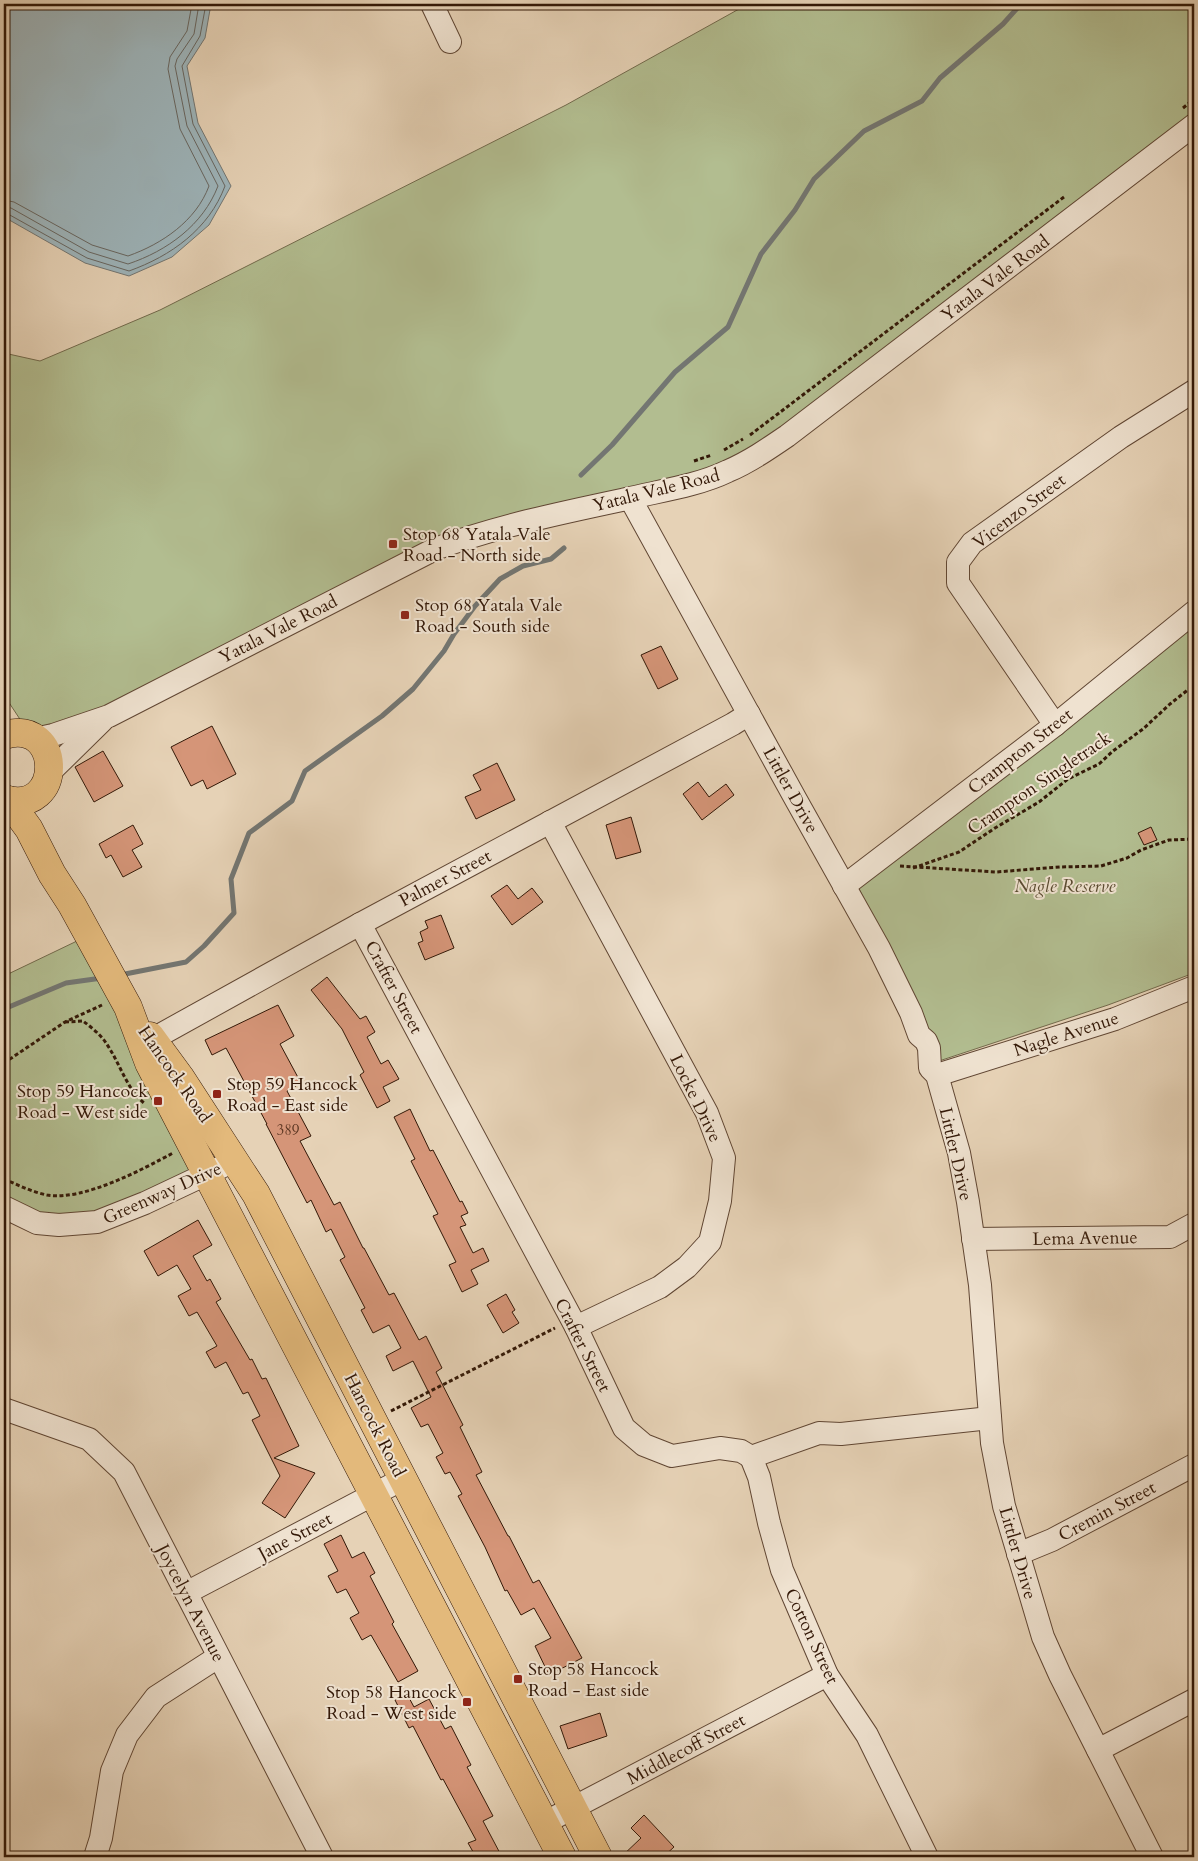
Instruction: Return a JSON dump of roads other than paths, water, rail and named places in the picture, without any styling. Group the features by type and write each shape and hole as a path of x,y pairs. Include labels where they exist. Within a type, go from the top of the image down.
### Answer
{"main road":[{"name":"Hancock Road","path":"16,730 46,751 50,761 45,781 43,826 68,882 72,905"},
{"path":"6,799 26,800 45,781"},
{"name":"Hancock Road","path":"6,799 29,830 147,1042 180,1077 256,1194 598,1857"},
{"name":"Hancock Road","path":"147,1042 149,1064 562,1857"}],"street":[{"path":"432,4 450,42"},
{"name":"Yatala Vale Road","path":"16,730 61,732 109,716 435,548 488,530 703,480 727,472 753,459 787,436 1186,118"},
{"name":"Vicenzo Street","path":"1055,725 958,583 958,562 972,543 1120,437 1194,391"},
{"name":"Littler Drive","path":"630,498 880,948 920,1035 926,1041 929,1048 930,1068 937,1075 960,1153 980,1284 992,1443 1004,1506 1043,1637 1060,1675 1152,1857"},
{"name":"Crampton Street","path":"844,886 1055,725 1194,612"},
{"name":"Palmer Street","path":"147,1042 360,924 749,714"},
{"name":"Yatala Vale Road","path":"45,781 109,716"},
{"name":"Locke Drive","path":"550,822 707,1113 724,1158 720,1201 710,1242 687,1267 660,1287 574,1324"},
{"name":"Crafter Street","path":"360,924 574,1324 624,1428 644,1446 672,1456 720,1448 741,1451 750,1458"},
{"name":"Nagle Avenue","path":"937,1075 1115,1019 1194,987"},
{"name":"Greenway Drive","path":"4,1207 37,1223 59,1225 97,1222 144,1203 234,1161"},
{"name":"Lema Avenue","path":"974,1239 1170,1237 1194,1224"},
{"name":"Joycelyn Avenue","path":"4,1409 90,1439 124,1472 322,1857"},
{"path":"750,1458 819,1433 842,1434 990,1418"},
{"name":"Cotton Street","path":"750,1458 759,1477 769,1524 782,1570 827,1675 867,1735 928,1857"},
{"name":"Cremin Street","path":"1018,1554 1052,1540 1194,1465"},
{"name":"Jane Street","path":"186,1593 403,1479"},
{"path":"95,1857 101,1838 112,1771 127,1735 156,1697 218,1658"},
{"name":"Middlecoff Street","path":"544,1823 827,1675"},
{"path":"1098,1750 1194,1700"}],"water":[{"path":"4,4 211,4 205,38 187,66 198,123 231,186 209,225 172,257 129,276 85,263 4,217"}],"waterway":[{"path":"581,475 612,445 675,372 728,327 761,254 795,210 814,179 864,131 922,101 940,78 1003,24 1021,4"},
{"path":"120,975 186,962 204,946 234,913 231,879 249,833 292,801 305,771 382,716 413,689 444,651 475,606 500,579 523,566 551,559 564,548"},
{"path":"4,1009 66,983 102,978"}],"place":[{"name":"Stop 68 Yatala Vale Road - North side","path":"393,544"},
{"name":"Stop 68 Yatala Vale Road - South side","path":"405,615"},
{"name":"Stop 59 Hancock Road - East side","path":"217,1094"},
{"name":"Stop 59 Hancock Road - West side","path":"158,1101"},
{"name":"Stop 58 Hancock Road - East side","path":"518,1679"},
{"name":"Stop 58 Hancock Road - West side","path":"467,1702"}],"park label":[{"name":"Nagle Reserve","path":"1065,886"}]}
